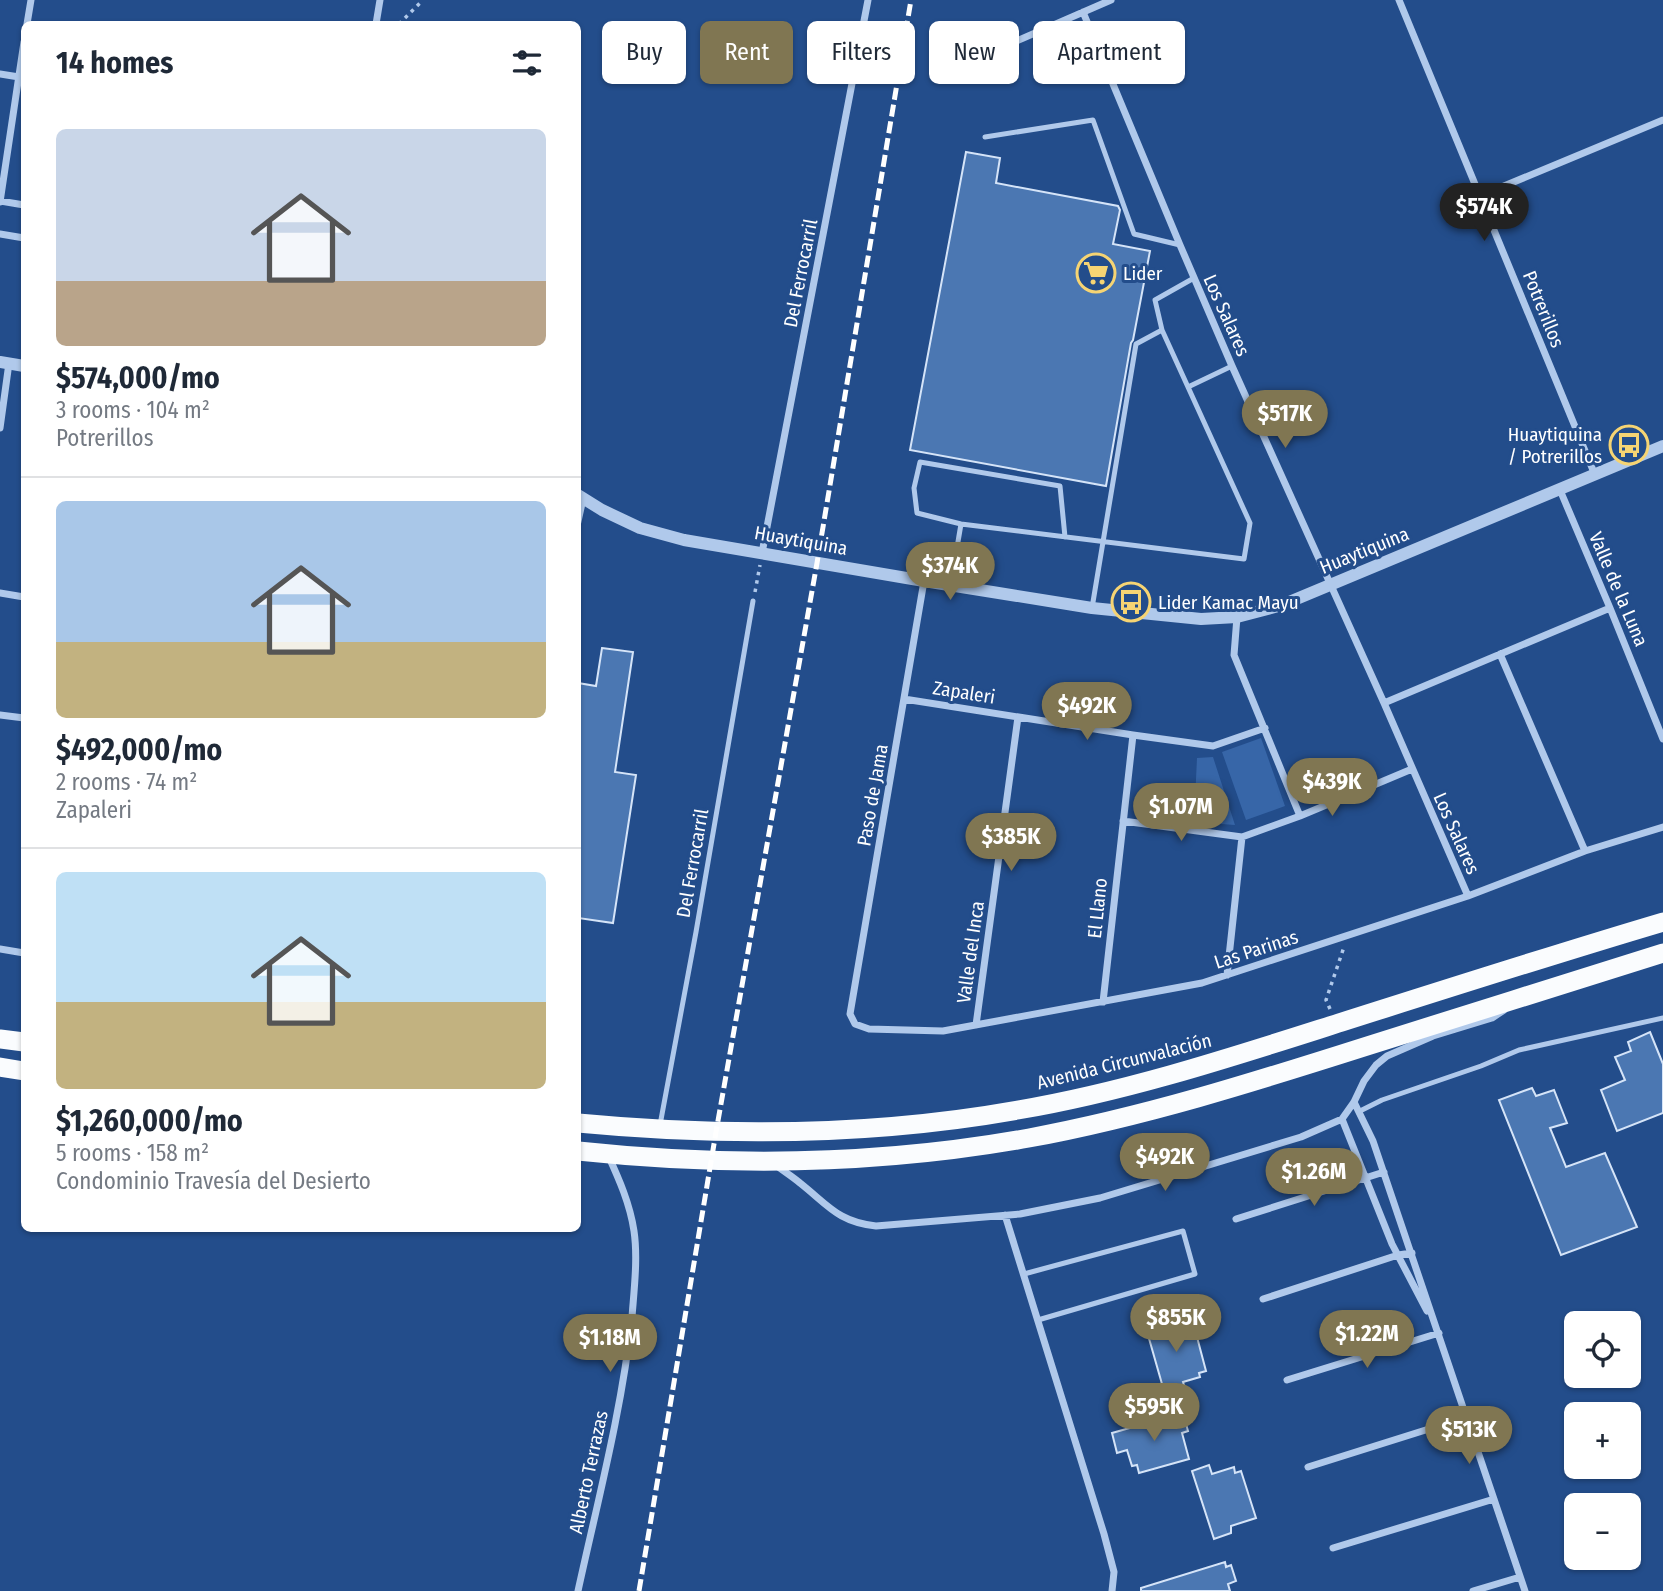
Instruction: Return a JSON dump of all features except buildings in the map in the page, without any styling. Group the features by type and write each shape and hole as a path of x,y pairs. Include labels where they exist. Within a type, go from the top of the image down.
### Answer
{"highway":[{"name":"Avenida Circunvalación","path":"581,1123 660,1130 748,1133 871,1128 974,1117 1065,1101 1198,1068 1663,922"},
{"path":"581,1151 652,1158 821,1161 920,1154 1081,1128 1235,1087 1663,953"},
{"path":"0,1038 21,1042"},
{"path":"0,1067 21,1070"}],"street":[{"path":"28,21 31,0"},
{"path":"376,21 380,0"},
{"name":"Del Ferrocarril","path":"762,553 868,0"},
{"path":"1019,40 1111,0"},
{"name":"Potrerillos","path":"1399,0 1595,475"},
{"name":"Los Salares","path":"1083,12 1232,366 1468,896"},
{"path":"21,63 0,201 21,204"},
{"path":"0,74 19,77"},
{"path":"1480,196 1663,120"},
{"path":"0,234 21,238"},
{"path":"0,428 5,363"},
{"name":"Huaytiquina","path":"581,497 621,520 662,535 924,582 1092,608 1191,619 1237,617 1282,605 1663,446"},
{"name":"Valle de la Luna","path":"1560,490 1663,739"},
{"name":"Paso de Jama","path":"850,1014 924,582"},
{"path":"0,593 21,596"},
{"path":"1384,703 1610,608"},
{"path":"1237,617 1234,654 1300,816"},
{"path":"1500,654 1585,851"},
{"name":"Zapaleri","path":"904,699 1213,746 1265,728"},
{"path":"0,715 21,718"},
{"name":"Valle del Inca","path":"976,1025 1018,717"},
{"name":"El Llano","path":"1103,1002 1133,735"},
{"path":"1123,821 1242,837 1412,769"},
{"name":"Las Parinas","path":"850,1014 855,1024 869,1029 943,1031 1202,983 1468,896 1585,851 1663,827"},
{"path":"1227,975 1242,837"},
{"path":"0,949 21,952"},
{"path":"771,1162 829,1209 863,1225 1020,1214 1100,1198 1301,1137 1342,1119 1364,1081 1387,1056 1433,1036 1492,1018 1529,995"},
{"path":"1354,1101 1373,1141 1412,1252 1525,1591"},
{"path":"1342,1119 1398,1255 1439,1333"},
{"name":"Alberto Terrazas","path":"578,1591 628,1356 635,1283 634,1231 624,1193 608,1154"},
{"path":"1236,1219 1384,1172"},
{"path":"1005,1214 1115,1572 1112,1591"},
{"path":"1263,1299 1412,1252"},
{"path":"1287,1380 1439,1333"},
{"path":"1308,1467 1467,1417"},
{"path":"1332,1548 1494,1499"},
{"path":"1473,1591 1520,1577"}],"lane":[{"path":"985,137 1093,120 1134,234 1180,245"},
{"path":"1065,537 1060,486 920,462 914,488 917,513 961,524 1102,542 1244,559 1250,523 1162,330 1155,300 1194,278"},
{"path":"1092,608 1136,344 1162,330"},
{"path":"1188,387 1232,366"},
{"path":"950,585 961,524"},
{"name":"Del Ferrocarril","path":"660,1130 753,601"},
{"path":"1360,1111 1382,1100 1519,1050 1663,1018"},
{"path":"1024,1274 1183,1231 1195,1273 1038,1320"}],"path":[{"path":"401,21 423,0"},
{"path":"753,601 762,553"}],"shaded area":[{"path":"1261,738 1285,806 1246,820 1222,752"},
{"path":"1213,757 1235,825 1194,822 1197,758"}],"railway":[{"path":"639,1591 716,1132 817,563 911,0"}],"place":[{"name":"Lider","path":"1096,273"},
{"name":"Huaytiquina / Potrerillos","path":"1629,445"},
{"name":"Lider Kamac Mayu","path":"1131,602"}]}
